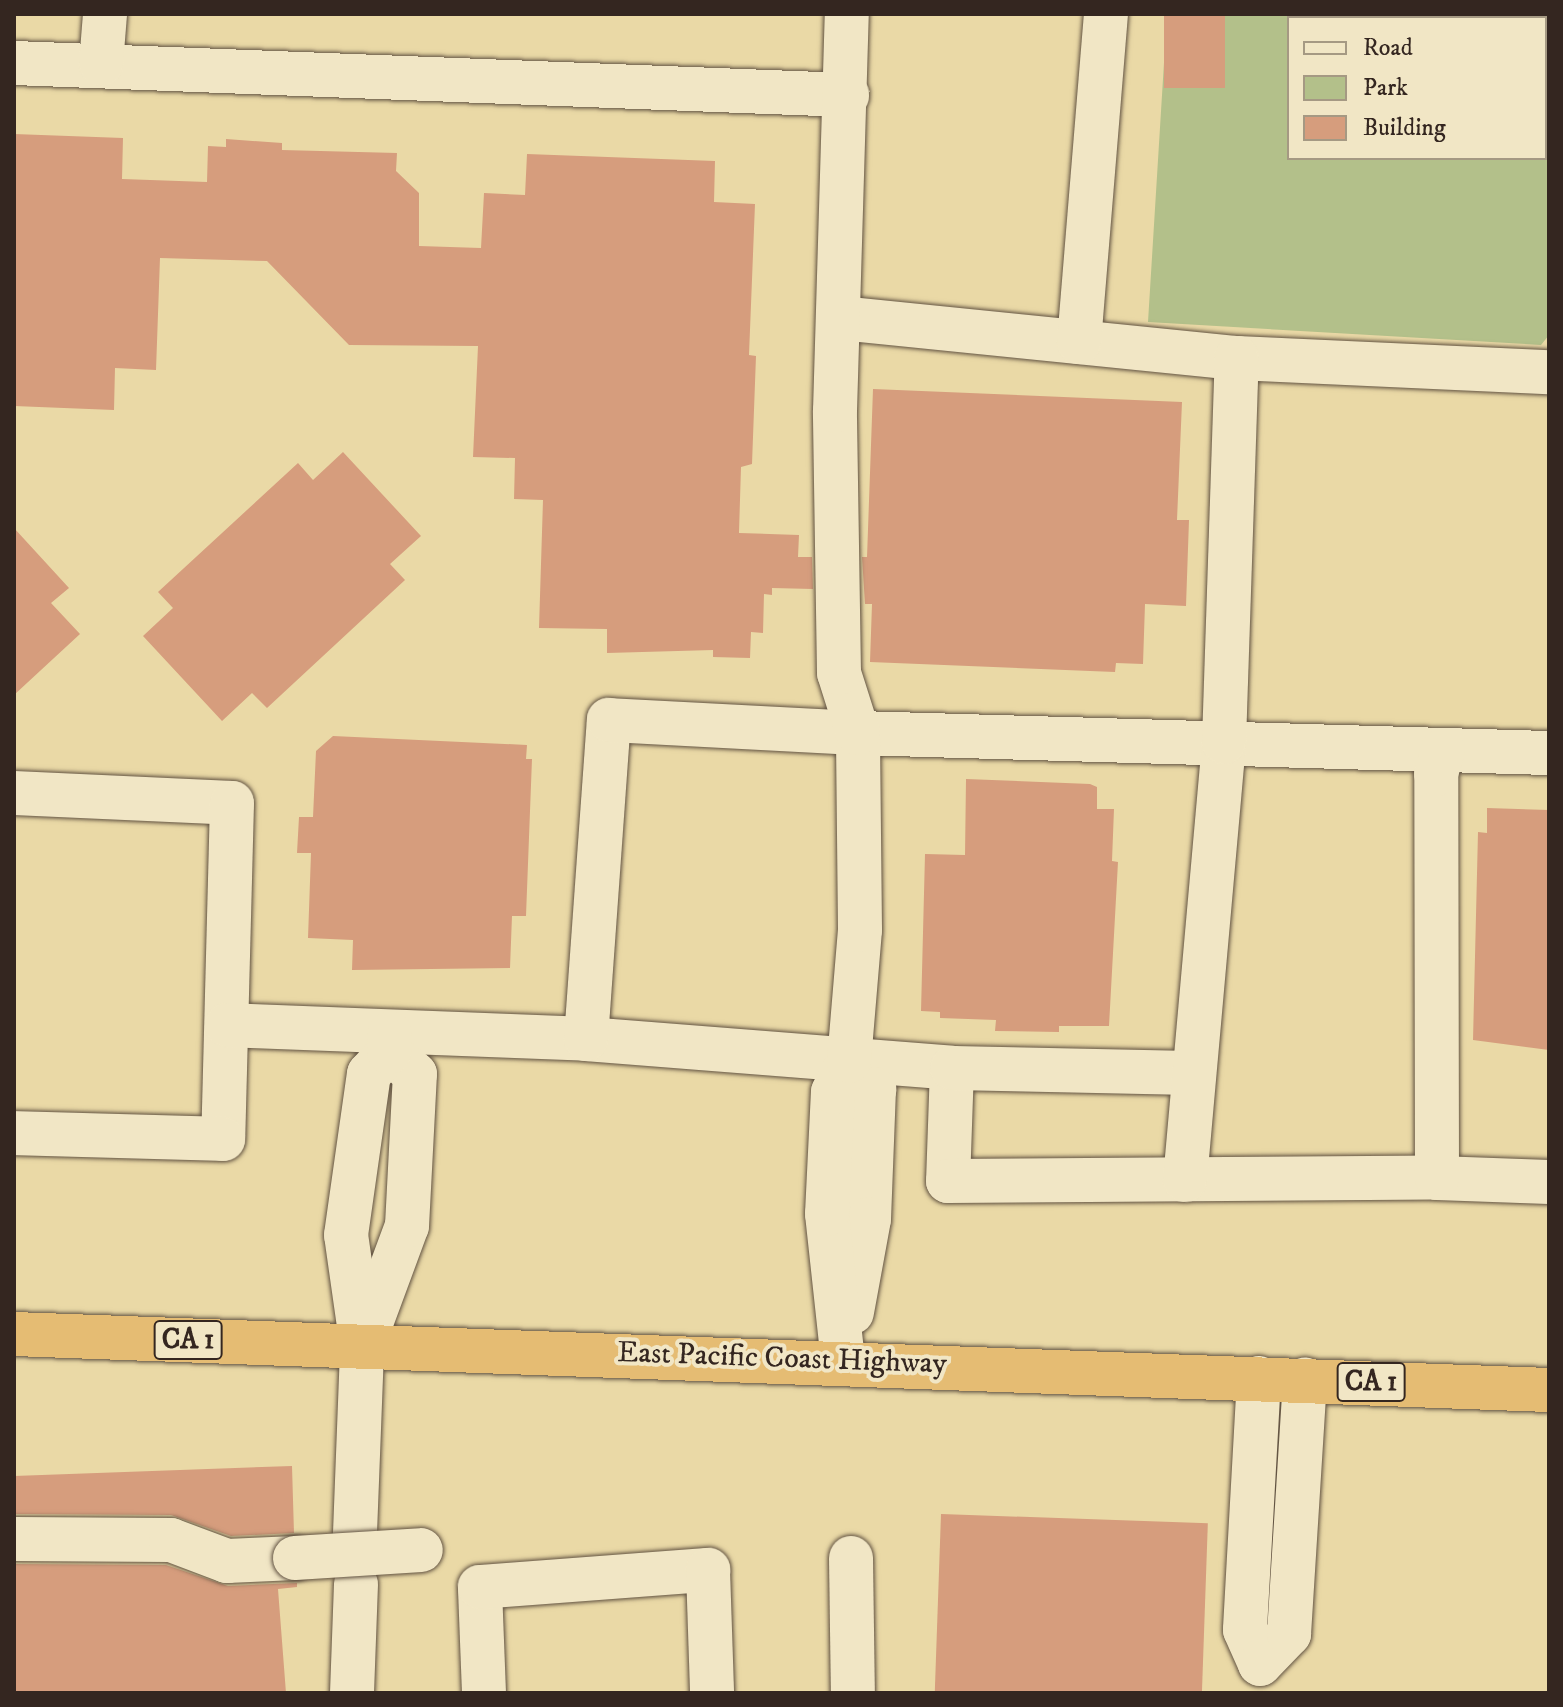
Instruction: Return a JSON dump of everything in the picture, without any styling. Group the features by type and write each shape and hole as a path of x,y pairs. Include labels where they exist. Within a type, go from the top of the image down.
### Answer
{"highway":[{"name":"East Pacific Coast Highway","path":"14,1334 843,1361 1549,1390"}],"lane":[{"path":"101,64 105,14"},
{"path":"843,1361 827,1214 833,1092 849,1061 860,930 858,733 839,673 835,411 841,318 847,14"},
{"path":"1079,342 1106,14"},
{"path":"14,63 847,95"},
{"path":"841,318 1237,358 1549,372"},
{"path":"1185,1180 1224,742 1237,358"},
{"path":"586,1039 609,720 858,733 1549,753"},
{"path":"1437,1178 1436,774 1443,750"},
{"path":"14,793 232,803 223,1139 14,1133"},
{"path":"227,1025 389,1042 586,1039 952,1068 1193,1073"},
{"path":"355,1533 362,1347 346,1235 369,1074 389,1042"},
{"path":"362,1347 407,1226 415,1074 389,1042"},
{"path":"952,1068 948,1181 1437,1178 1549,1182"},
{"path":"1259,1378 1245,1630 1260,1664 1289,1634 1305,1380"},
{"path":"14,1539 171,1540 227,1561 421,1550"},
{"path":"851,1558 853,1693"},
{"path":"484,1693 480,1587 708,1570 712,1693"},
{"path":"352,1693 356,1584"}],"green space":[{"path":"1167,14 1549,14 1549,335 1541,345 1148,322"}],"building":[{"path":"1164,14 1225,14 1225,88 1164,88"},
{"path":"14,134 123,138 122,179 207,182 208,146 226,147 226,139 282,143 282,150 397,153 396,171 419,193 419,246 481,248 484,193 525,195 527,154 715,161 714,202 755,204 749,355 756,356 752,464 741,467 739,533 799,535 798,557 812,557 813,589 772,588 772,595 764,594 763,633 751,632 750,658 713,657 713,650 607,653 607,629 539,628 543,500 514,499 515,458 473,457 478,346 349,345 267,261 160,258 156,370 115,368 114,410 14,406"},
{"path":"873,389 1182,402 1177,520 1189,520 1186,606 1145,604 1143,664 1116,663 1115,672 870,662 872,604 865,604 862,557 867,557"},
{"path":"343,452 421,536 390,564 405,580 267,708 252,693 222,721 143,636 173,608 158,592 298,463 313,480"},
{"path":"14,528 69,588 51,603 80,634 14,695"},
{"path":"333,736 527,745 526,759 532,759 526,916 512,916 510,968 352,970 353,940 308,938 311,853 297,853 299,817 313,817 316,751"},
{"path":"966,779 1090,784 1097,787 1097,809 1114,809 1112,861 1118,862 1109,1026 1059,1026 1059,1032 995,1031 996,1020 940,1018 940,1012 921,1011 925,854 965,855"},
{"path":"1487,808 1549,810 1549,1050 1473,1040 1478,832 1487,833"},
{"path":"292,1466 294,1533 231,1536 171,1515 14,1514 14,1476"},
{"path":"941,1514 1208,1523 1202,1693 935,1693"},
{"path":"14,1564 166,1565 228,1586 297,1583 297,1587 278,1589 286,1693 14,1693"}]}
